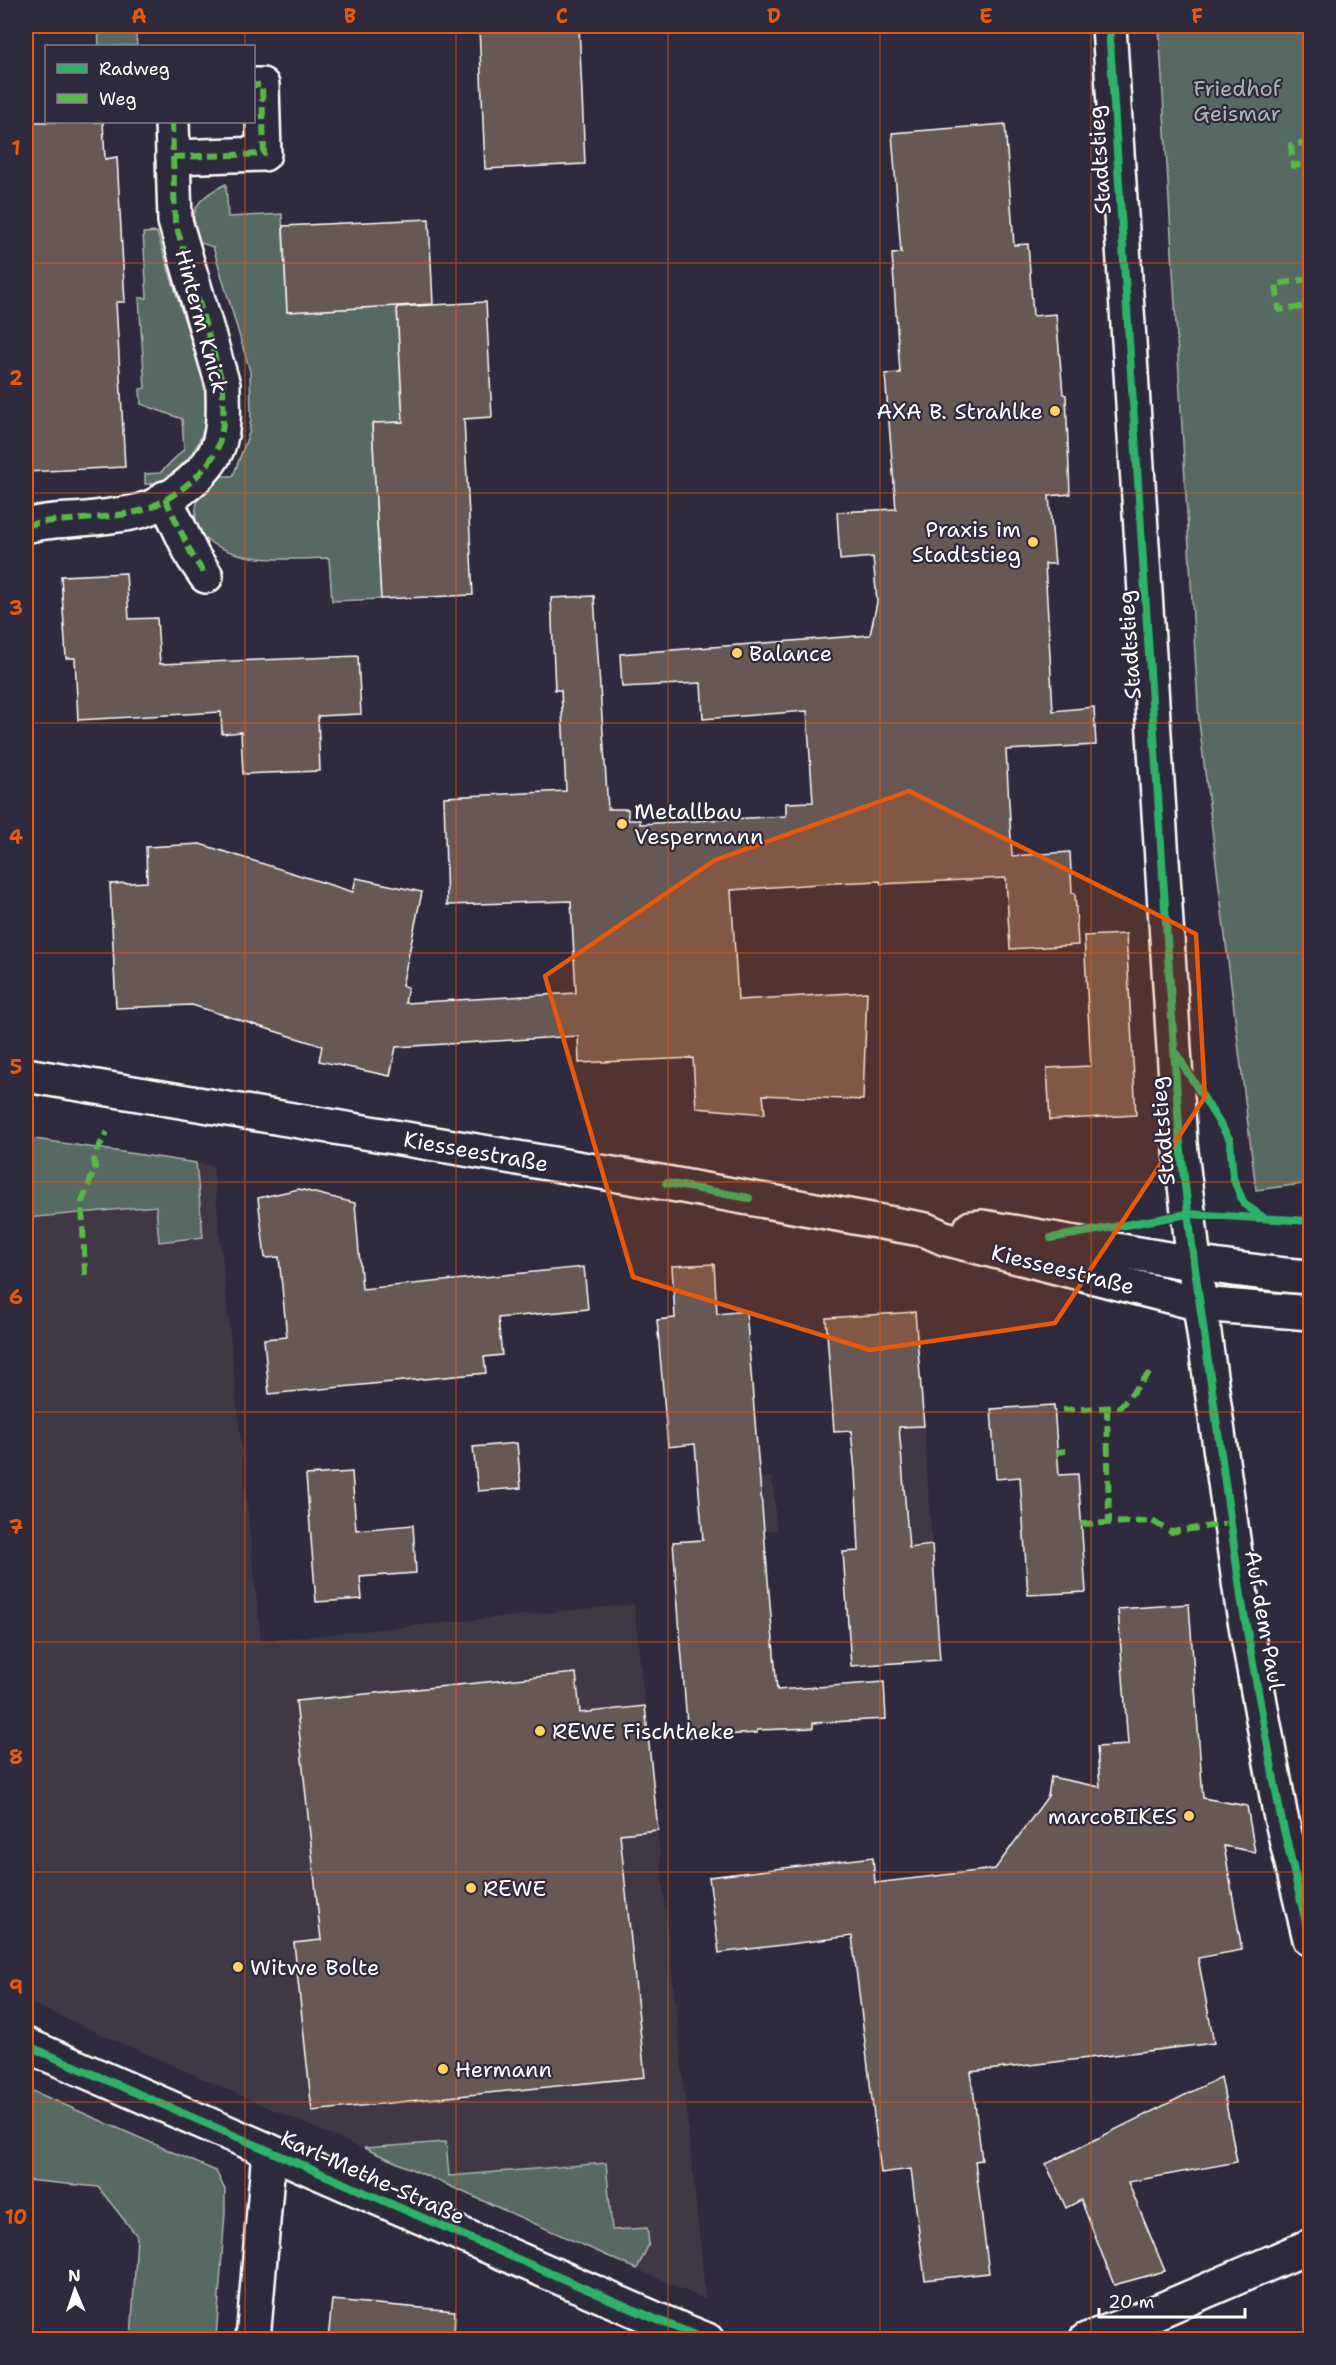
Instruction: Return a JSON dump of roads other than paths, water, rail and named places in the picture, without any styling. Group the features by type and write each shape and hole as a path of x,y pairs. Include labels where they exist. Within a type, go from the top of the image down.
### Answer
{"street":[{"name":"Stadtstieg","path":"1109,26 1173,1050 1180,1143 1194,1262"},
{"path":"173,157 264,154 262,85 255,85"},
{"name":"Hinterm Knick","path":"26,526 37,522 93,518 140,511 180,490 201,474 220,443 224,413 222,385 175,221 172,123"},
{"path":"165,498 193,557 206,576"},
{"name":"Kiesseestraße","path":"26,1075 666,1183 927,1230 982,1227 1194,1262 1311,1276"},
{"name":"Kiesseestraße","path":"927,1230 944,1238 1200,1304 1311,1313"},
{"path":"1194,1262 1200,1304"},
{"name":"Auf dem Paul","path":"1200,1304 1242,1603 1280,1814 1311,1939"},
{"name":"Karl-Methe-Straße","path":"26,2045 707,2340"},
{"path":"253,2340 270,2151"},
{"path":"1086,2340 1311,2246"}],"place":[{"name":"AXA B. Strahlke","path":"1055,411"},
{"name":"Praxis im Stadtstieg","path":"1033,542"},
{"name":"Balance","path":"737,653"},
{"name":"Metallbau Vespermann","path":"622,824"},
{"name":"REWE Fischtheke","path":"540,1731"},
{"name":"marcoBIKES","path":"1189,1816"},
{"name":"REWE","path":"471,1888"},
{"name":"Witwe Bolte","path":"238,1967"},
{"name":"Hermann","path":"443,2069"}],"park label":[{"name":"Friedhof Geismar","path":"1237,100"}]}
